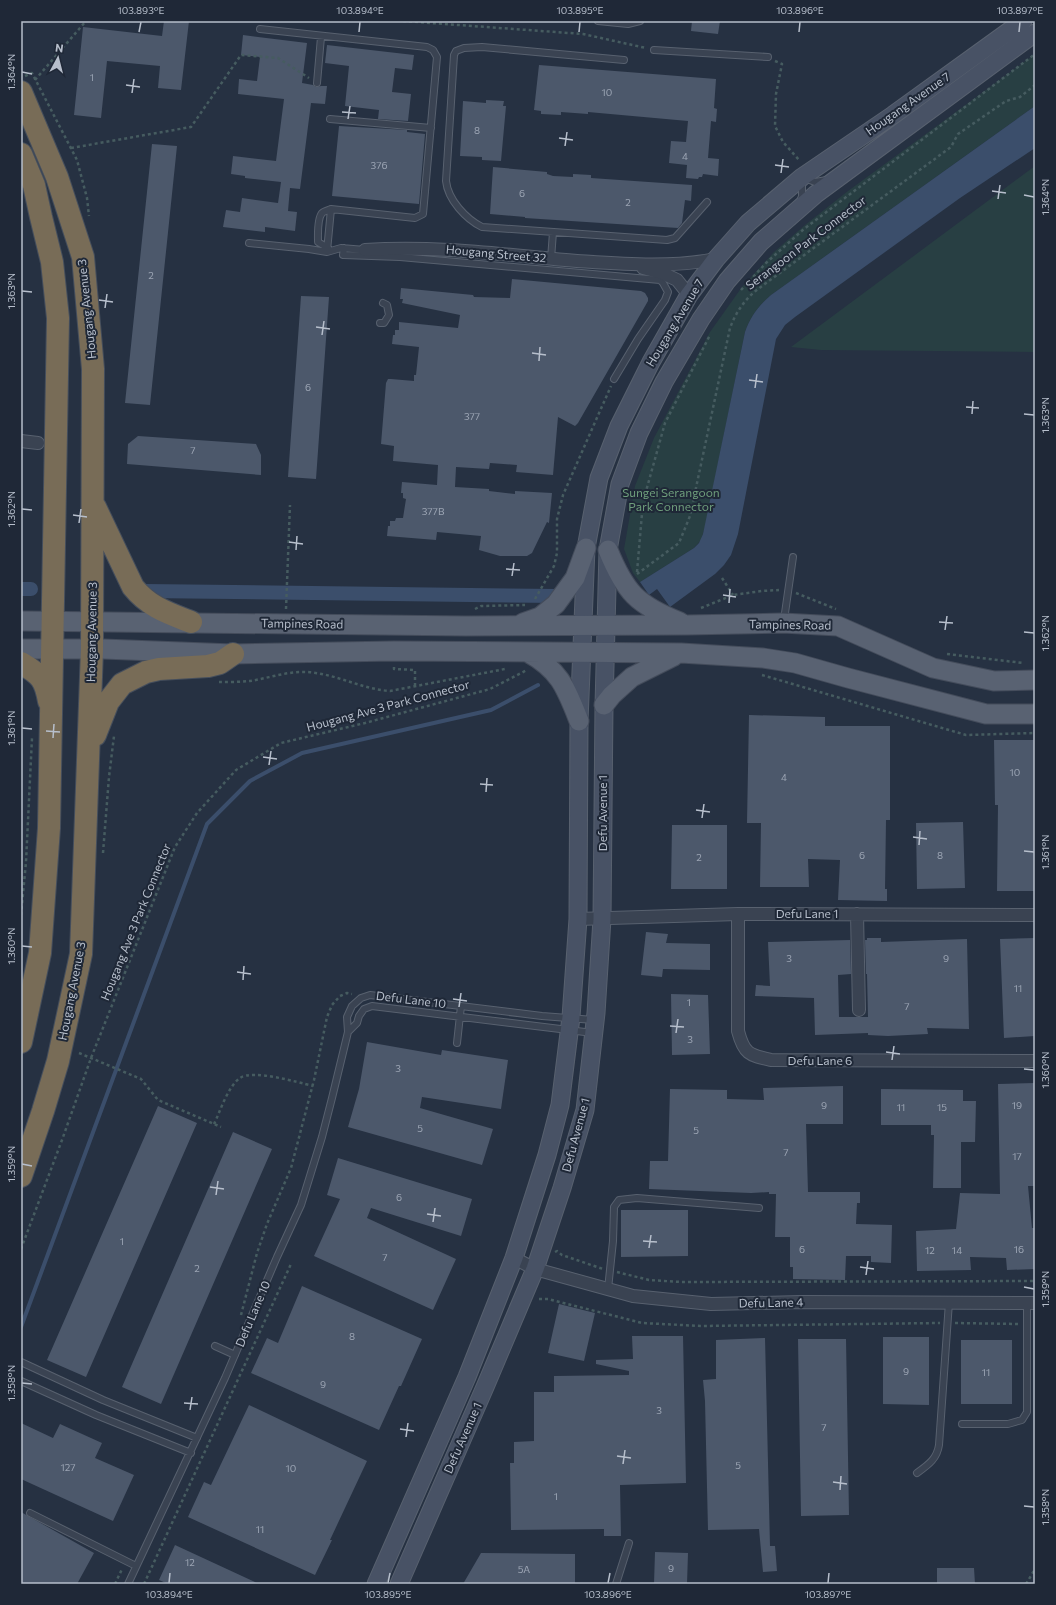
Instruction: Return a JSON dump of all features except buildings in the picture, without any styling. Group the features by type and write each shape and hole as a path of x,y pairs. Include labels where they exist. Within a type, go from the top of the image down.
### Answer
{"highway":[{"name":"Hougang Avenue 3","path":"21,1176 58,1061 81,954 92,649 93,502 93,369 83,257 28,86"},
{"path":"21,154 36,192 52,262 58,318 50,828 40,953 21,1042"},
{"path":"93,502 133,587 142,598 155,607 191,622"},
{"path":"89,749 108,702 122,684 146,672 159,669 208,666 220,663 233,654"},
{"path":"21,663 40,676 46,685 52,716"}],"main road":[{"name":"Hougang Avenue 7","path":"583,625 586,548 599,478 618,426 651,362 689,295 716,259 748,223 803,171 911,102 1023,21"},
{"name":"Hougang Avenue 7","path":"606,625 608,550 620,484 639,433 675,362 727,280 761,242 816,194 1035,33"},
{"path":"514,626 540,617 556,604 575,578 586,548"},
{"path":"608,550 618,574 630,593 662,616 687,625"},
{"name":"Tampines Road","path":"21,621 466,626 783,623 838,626 933,668 994,681 1035,680"},
{"path":"582,653 583,625"},
{"path":"605,653 606,625"},
{"path":"21,649 92,649 233,654 394,651 525,664 543,661 562,682 579,722"},
{"path":"525,664 582,653 681,653 763,658 795,663 986,714 1035,714"},
{"name":"Defu Avenue 1","path":"376,1584 467,1377 514,1258 547,1155 560,1105 570,1023 578,919 579,722 582,653"},
{"name":"Defu Avenue 1","path":"398,1584 485,1387 535,1269 562,1188 585,1110 595,1026 602,919 605,653"},
{"path":"604,705 612,695 632,677 681,653"}],"street":[{"name":"Hougang Street 32","path":"365,250 394,248 438,249 626,265 662,273 677,280 689,295"},
{"name":"Hougang Street 32","path":"626,265 699,262 716,259"},
{"path":"21,441 38,443"},
{"name":"Defu Lane 1","path":"578,919 738,914 1035,915"},
{"name":"Defu Lane 6","path":"738,914 738,1031 742,1046 752,1055 771,1060 1035,1061"},
{"path":"857,914 859,1010"},
{"name":"Defu Lane 4","path":"514,1258 535,1269 633,1296 711,1304 802,1302 1031,1303"}],"lane":[{"path":"598,21 628,24 640,21"},
{"path":"260,30 427,47 433,50 436,57 423,214 415,218 331,209 322,213 318,235 318,242 327,250"},
{"path":"317,83 321,37"},
{"path":"624,60 482,47 456,50 454,56 446,182 448,190 461,212 473,222 482,226 672,240 707,202"},
{"path":"654,50 768,57"},
{"path":"330,119 431,128"},
{"path":"803,171 816,182 838,178"},
{"path":"796,212 802,196 803,171"},
{"path":"327,250 331,209"},
{"path":"551,258 553,232"},
{"path":"249,243 309,249 327,250 344,248 365,250"},
{"path":"344,248 343,255 400,257 660,280 668,292 665,300 638,339 614,379"},
{"path":"380,323 384,323 389,315 387,305 382,303"},
{"path":"783,623 794,557"},
{"name":"Defu Lane 10","path":"128,1584 191,1453 301,1205 322,1137 348,1032 347,1017 352,1006 361,998 370,996 461,1006 595,1026"},
{"name":"Defu Lane 10","path":"348,1032 357,1023 359,1016 364,1009 372,1006 460,1017 570,1023 595,1026"},
{"path":"457,1043 461,1006"},
{"path":"608,1289 613,1241 614,1207 619,1200 637,1198 759,1208"},
{"path":"917,1473 930,1464 938,1453 949,1302"},
{"path":"962,1424 1008,1424 1022,1420 1027,1412 1028,1324 1031,1303"},
{"path":"215,1346 235,1355"},
{"path":"23,1363 103,1400 197,1438"},
{"path":"21,1380 96,1415 191,1453"},
{"path":"30,1514 136,1566"},
{"path":"616,1584 629,1543"}],"path":[{"path":"28,86 86,21"},
{"path":"403,21 583,34 654,50"},
{"path":"740,291 766,263 804,229 1035,54"},
{"path":"71,148 191,127 241,55 278,58 317,83"},
{"path":"775,60 782,64 776,94 775,126 783,142 803,171"},
{"path":"21,78 32,73 28,86"},
{"name":"Serangoon Park Connector","path":"637,573 679,543 690,516 730,328 735,315 744,303 758,288 951,147 958,134 1006,101 1020,97 1035,85"},
{"path":"28,86 71,148 79,168 87,198 90,221"},
{"path":"638,580 637,573 643,502 663,430 714,329"},
{"path":"534,601 554,566 557,553 557,519 563,495 614,379"},
{"path":"279,608 286,606 290,505"},
{"path":"722,578 733,595"},
{"path":"466,626 472,611 480,606 530,605"},
{"path":"394,651 394,669 415,670 415,686"},
{"path":"525,664 534,673"},
{"name":"Hougang Ave 3 Park Connector","path":"21,1249 91,1058 175,848 197,813 236,770 281,743 365,723 490,689 525,664"},
{"path":"216,682 249,681 286,673 307,672 339,677 374,690 390,691 508,668"},
{"path":"755,673 966,735 1035,733"},
{"path":"103,853 114,735"},
{"path":"21,915 26,862 32,736"},
{"path":"240,1316 257,1253 267,1224 291,1168 313,1086 327,1017 332,1005 340,996 347,993 354,994 361,998"},
{"path":"78,1053 141,1079 158,1100 221,1128"},
{"path":"214,1124 231,1088 240,1078 246,1075 262,1075 313,1086"},
{"path":"555,1252 557,1251 562,1255 596,1268 649,1280 681,1282 1035,1281"},
{"path":"144,1584 291,1264"},
{"path":"540,1298 642,1323 701,1326 948,1323 1028,1324"},
{"path":"1026,1584 1035,1569"}],"green space":[{"name":"Sungei Serangoon Park Connector","path":"1035,54 1035,106 771,295 755,312 749,321 745,332 705,527 701,540 694,548 640,582 633,573 624,549 635,486 654,438 710,332 742,287 774,252 805,225 848,191"},
{"path":"1035,166 1035,352 821,350 791,347"}],"water":[{"path":"1035,106 1035,148 960,198 785,325 776,339 738,534 731,555 715,574 670,607 657,589 649,595 640,582 694,548 699,543 703,534 745,332 749,321 759,307 771,295"}],"waterway":[{"path":"21,589 31,589"},
{"path":"144,591 558,596"},
{"path":"21,1327 207,824 250,781 302,753 491,710 538,685"}]}
